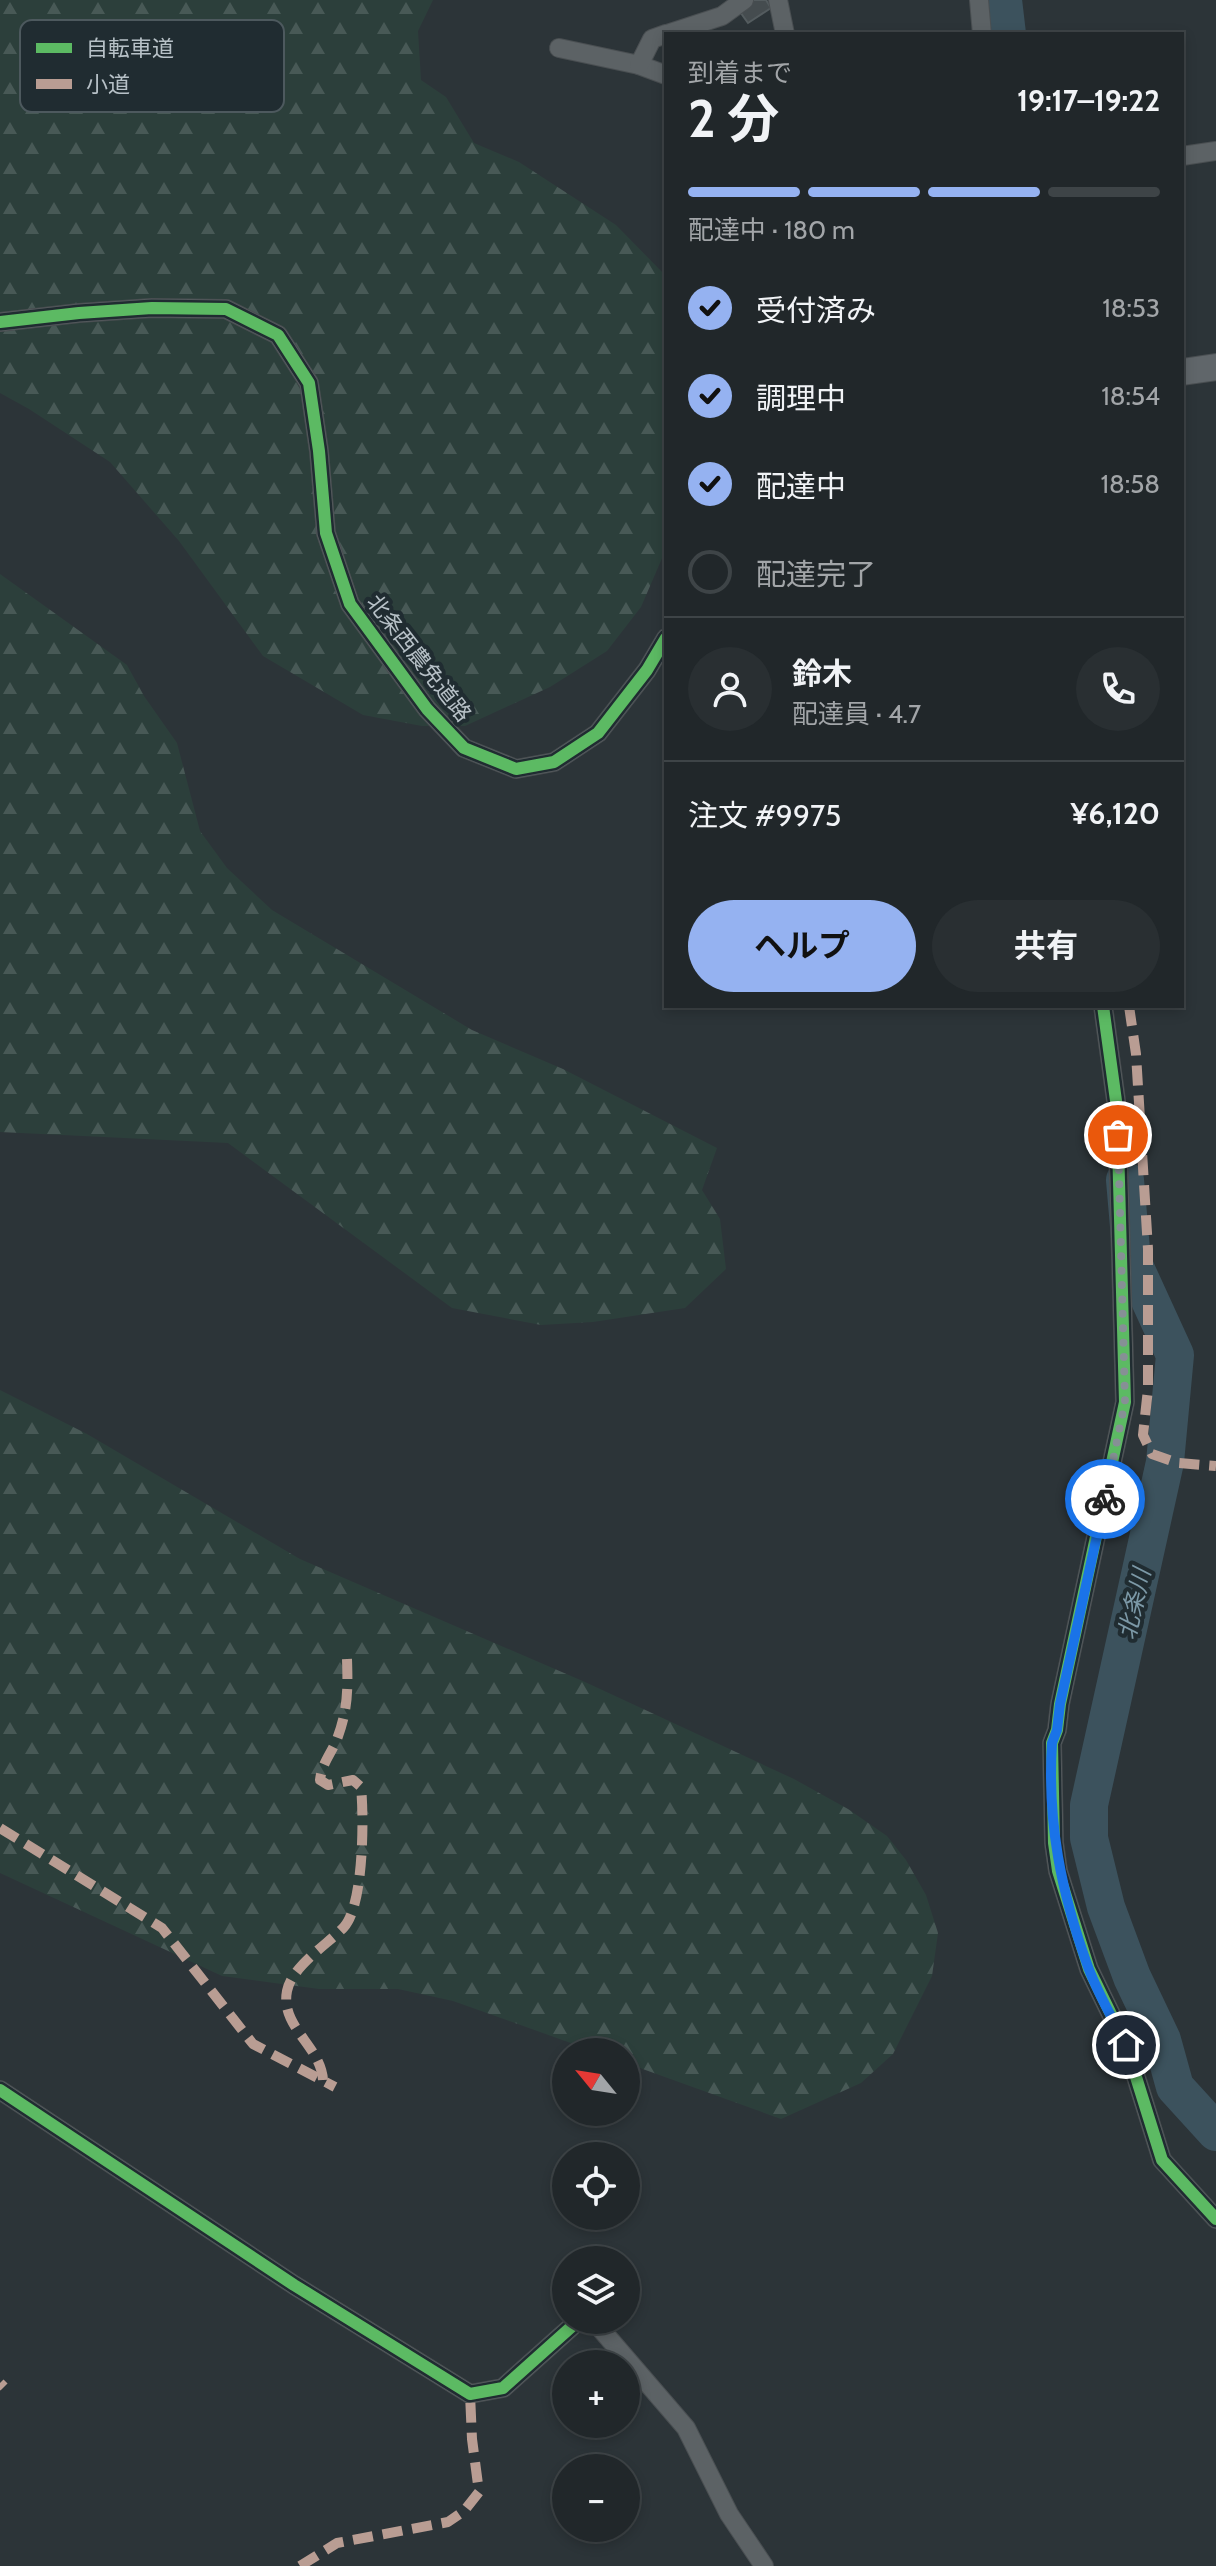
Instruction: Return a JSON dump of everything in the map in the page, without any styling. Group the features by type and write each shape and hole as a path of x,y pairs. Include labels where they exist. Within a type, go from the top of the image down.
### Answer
{"street":[{"path":"672,32 722,16 744,0"},
{"path":"778,0 785,32"},
{"path":"979,0 982,32"},
{"path":"639,65 652,39 664,35"},
{"path":"559,48 639,65 664,74"},
{"path":"1184,156 1216,151"},
{"name":"北条西農免道路","path":"0,322 137,309 226,309 278,335 309,383 326,533 350,604 427,709 464,748 516,769 554,762 598,733 647,670 664,641"},
{"path":"1184,372 1216,367"},
{"path":"1103,1008 1117,1108 1125,1402 1052,1743 1054,1843 1058,1871 1089,1969 1126,2045 1162,2160 1216,2219"},
{"path":"0,2090 294,2285 470,2394 503,2388 563,2334"},
{"path":"605,2334 686,2428 729,2514 764,2566"}],"green space":[{"path":"0,0 433,0 418,31 421,80 446,97 474,143 519,162 616,225 664,274 664,554 641,607 607,651 550,687 465,726 422,726 363,715 263,656 179,541 110,462 0,393"},
{"path":"0,574 127,665 144,696 177,743 200,831 227,868 272,910 472,1030 563,1069 717,1148 702,1190 720,1219 726,1269 685,1308 593,1322 541,1325 452,1308 228,1143 0,1132"},
{"path":"0,1390 87,1434 300,1559 585,1682 794,1779 848,1809 887,1836 906,1860 926,1895 938,1933 932,1976 893,2054 861,2083 781,2119 640,2068 640,2038 557,2038 453,2001 398,1989 319,1989 222,1976 0,1873"}],"building":[{"path":"751,0 766,0 771,8 748,23 738,9"}],"waterway":[{"name":"北条川","path":"1003,0 1007,32"},
{"name":"北条川","path":"1125,1180 1132,1261 1175,1355 1165,1462 1089,1805 1089,1838 1106,1907 1132,1977 1162,2040 1175,2087 1216,2132"}],"marked path":[{"path":"1129,1008 1136,1054 1148,1249 1148,1389 1143,1435 1152,1454 1178,1463 1216,1466"},
{"path":"323,2080 316,2057 295,2026 286,2004 287,1991 296,1973 344,1927 356,1900 362,1838 361,1787 353,1780 328,1785 320,1780 343,1718 347,1659"},
{"path":"0,1828 162,1928 253,2044 335,2087"},
{"path":"0,2383 4,2387"},
{"path":"300,2566 337,2543 448,2522 464,2511 479,2492 470,2394"}],"cycle path":[{"path":"0,322 152,308 226,309 278,335 309,383 326,533 350,604 427,709 464,748 516,769 554,762 598,733 647,670 664,641"},
{"path":"1103,1008 1117,1108 1125,1402 1052,1743 1054,1843 1058,1871 1089,1969 1126,2045 1162,2160 1216,2219"},
{"path":"0,2090 294,2285 470,2394 503,2388 563,2334"}],"way so far":[{"path":"1105,1499 1125,1402 1118,1135"}],"route":[{"path":"1105,1499 1052,1743 1054,1843 1058,1871 1089,1969 1126,2045"}]}
